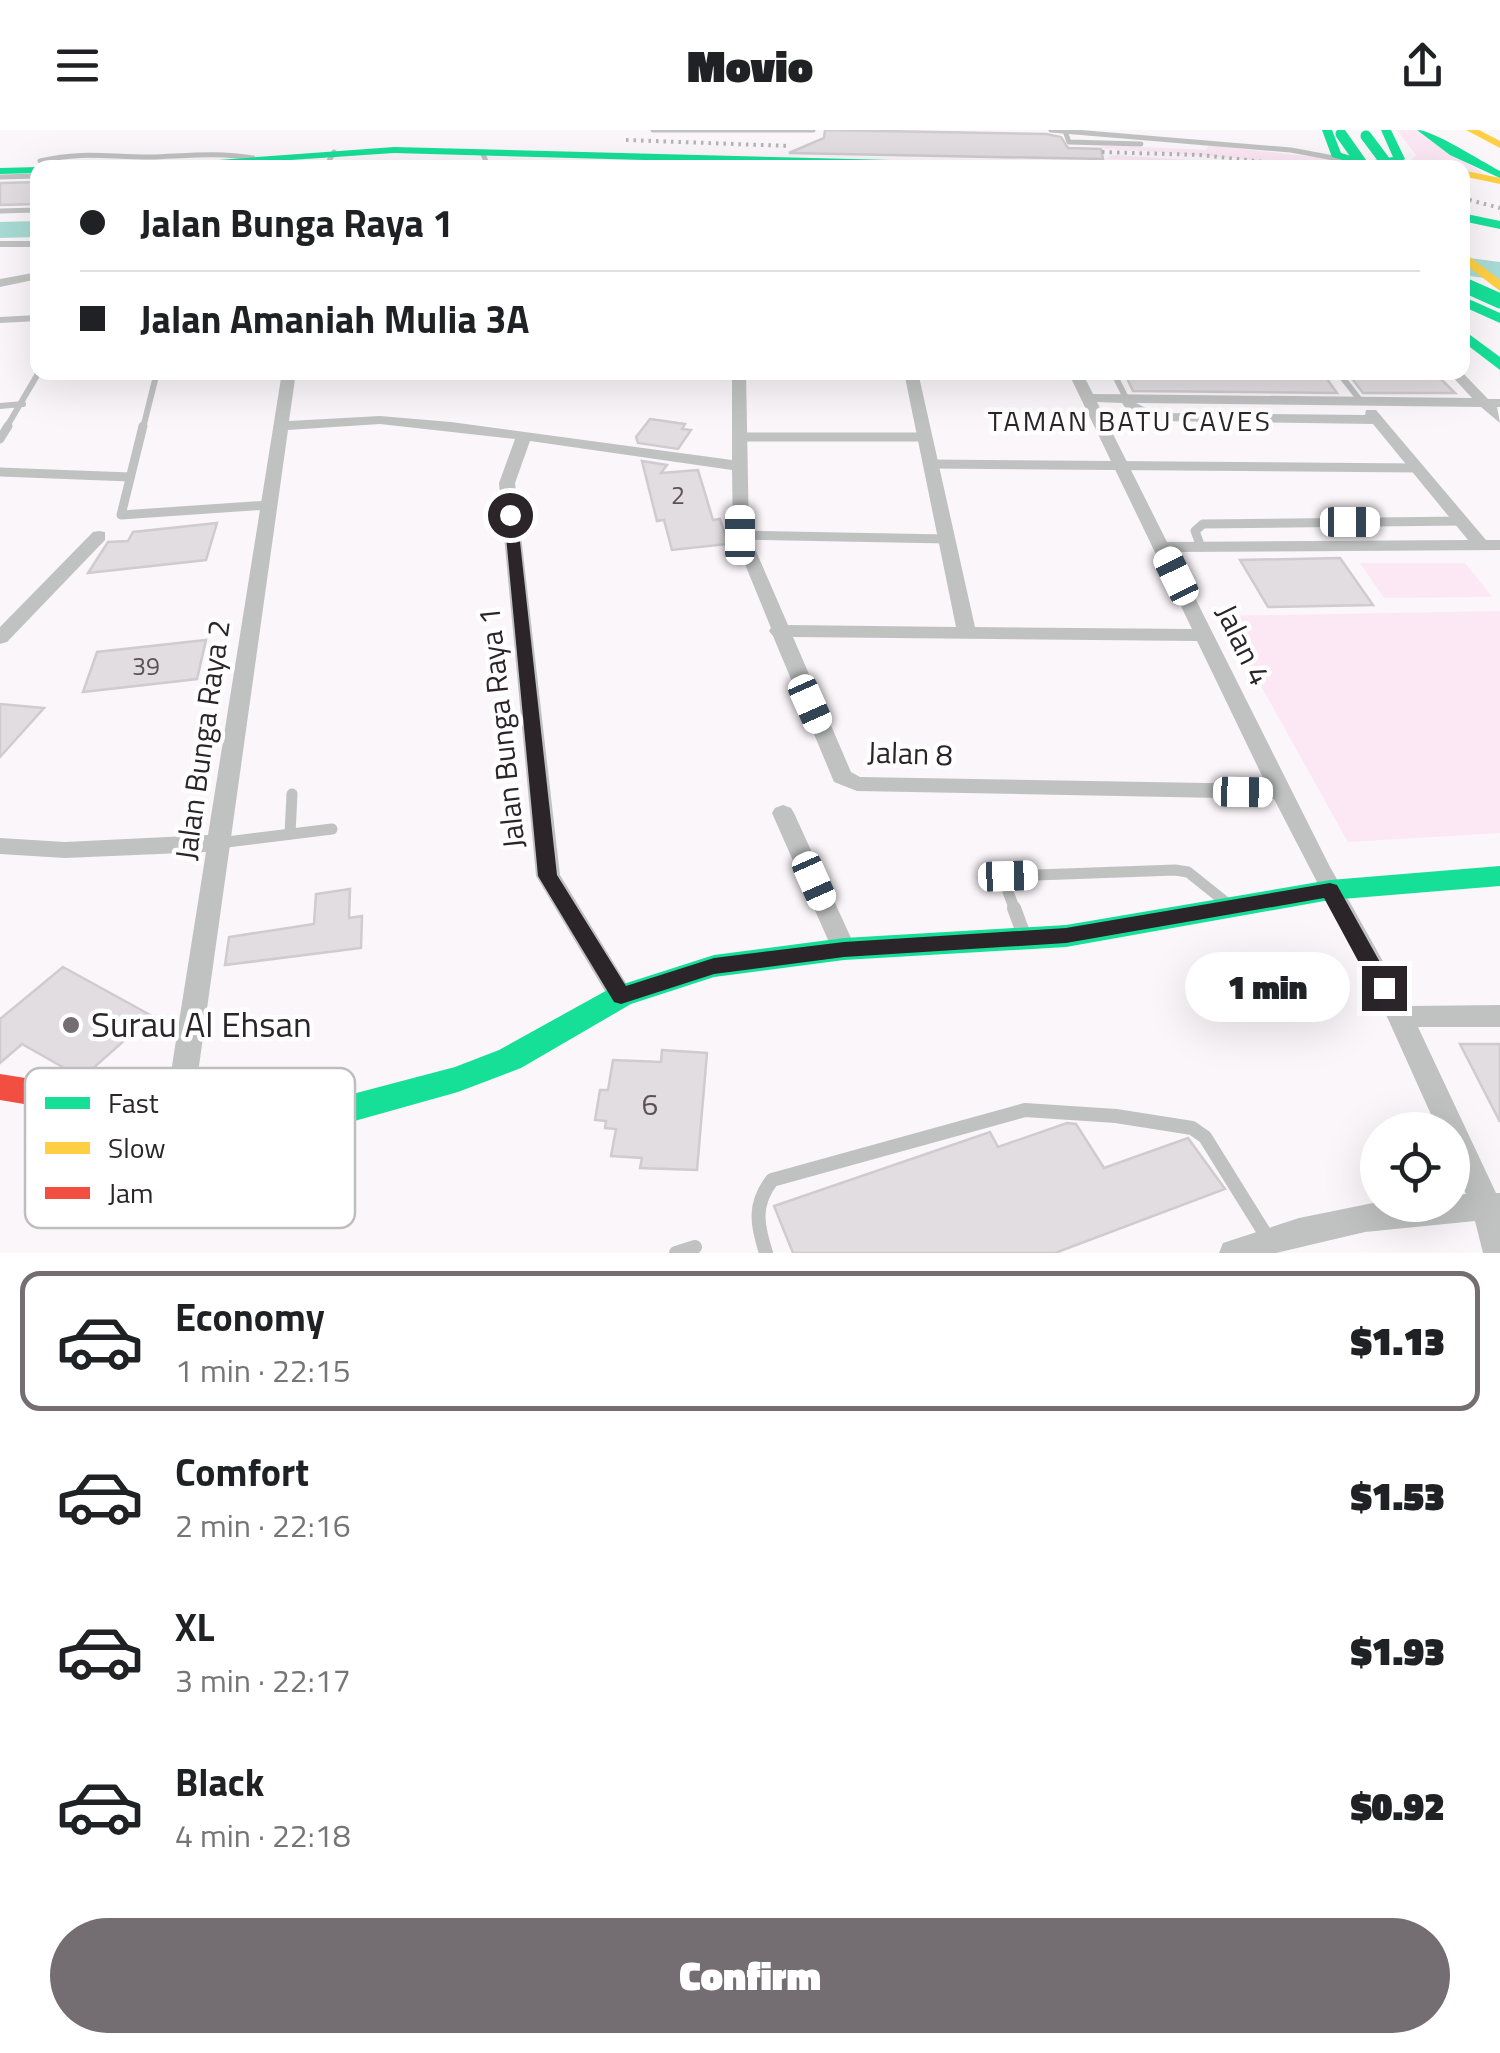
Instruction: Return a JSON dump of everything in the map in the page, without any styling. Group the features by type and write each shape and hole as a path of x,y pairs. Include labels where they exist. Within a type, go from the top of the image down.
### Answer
{"main road":[{"path":"1471,130 1500,145"},
{"path":"1440,133 1500,155"},
{"path":"1440,133 1500,178"},
{"path":"1355,144 1405,160"},
{"path":"328,160 696,160"},
{"path":"0,174 30,170"},
{"path":"1470,173 1500,178"},
{"path":"1470,219 1500,226"},
{"path":"1470,228 1500,234"},
{"path":"1470,266 1499,306"},
{"path":"1470,289 1499,306"},
{"path":"1470,301 1499,306"},
{"path":"1470,339 1500,354"},
{"path":"1470,340 1500,366"},
{"path":"355,1108 411,1094 510,1058 621,996 714,966 844,950 1025,938 1330,890 1500,876"},
{"path":"0,1087 25,1091"}],"street":[{"path":"0,244 30,244"},
{"path":"0,284 30,278"},
{"name":"Jalan Bunga Raya 2","path":"185,1068 288,380"},
{"name":"Jalan 8","path":"739,380 740,535 842,777 857,784 1282,792"},
{"path":"913,380 967,633"},
{"name":"Jalan 4","path":"1079,380 1330,890 1400,1017 1443,1112"},
{"path":"1462,380 1500,419"},
{"path":"1088,398 1500,403"},
{"path":"1126,398 1134,410 1155,417 1377,420"},
{"path":"1360,400 1481,545"},
{"path":"280,426 380,420 740,466"},
{"name":"Jalan Bunga Raya 1","path":"524,436 507,483 548,876 621,996"},
{"path":"0,638 99,536"},
{"path":"1161,548 1500,545"},
{"path":"778,632 1204,634"},
{"path":"783,813 844,950"},
{"path":"0,846 64,850 218,843"},
{"path":"1400,1017 1500,1016"},
{"name":"Jalan 4","path":"1470,1164 1494,1207 1498,1253"},
{"path":"1234,1253 1318,1224 1390,1213 1494,1207"}],"lane":[{"path":"653,130 813,130"},
{"path":"1050,130 1291,150 1355,144"},
{"path":"1065,131 1068,142 1204,147"},
{"path":"1291,150 1355,144"},
{"path":"59,160 78,152 149,157 216,152 233,160"},
{"path":"0,211 30,210"},
{"path":"0,320 30,318"},
{"path":"0,439 36,380"},
{"path":"155,380 121,515 268,505"},
{"path":"1117,380 1126,398"},
{"path":"1344,380 1360,400"},
{"path":"0,406 23,404"},
{"path":"740,437 924,437"},
{"path":"930,464 1416,468"},
{"path":"0,472 130,477"},
{"path":"1200,547 1195,531 1203,524 1461,521"},
{"path":"740,535 947,540"},
{"path":"290,834 292,794"},
{"path":"218,843 332,829"},
{"path":"1025,938 1005,884 1008,876 1176,870 1188,872 1232,907"},
{"path":"766,1253 754,1218 756,1198 772,1180 1038,1108 1192,1128 1205,1137 1269,1240"},
{"path":"676,1253 695,1247"}],"shaded area":[{"path":"1397,130 1416,130 1462,160 1412,160 1416,155"},
{"path":"1101,145 1206,150 1209,145 1339,160 1264,160 1104,149"},
{"path":"1112,155 1191,160 1130,160 1106,159"},
{"path":"1360,563 1465,563 1492,597 1384,598"},
{"path":"1500,611 1500,833 1348,842 1222,616"}],"building":[{"path":"825,130 1046,134 1061,137 1068,148 1101,149 1103,159 789,153 824,138"},
{"path":"30,182 30,204 0,205 0,183"},
{"path":"1128,380 1328,380 1337,393 1133,391"},
{"path":"1353,380 1442,380 1455,393 1363,393"},
{"path":"650,419 685,424 682,429 691,430 678,449 638,443 636,437"},
{"path":"642,461 667,465 661,473 698,470 713,520 720,519 728,544 672,550 664,520 657,521"},
{"path":"217,523 206,560 88,573 108,542 128,541 133,532"},
{"path":"1340,558 1373,605 1268,607 1240,560"},
{"path":"206,640 197,679 83,692 97,652"},
{"path":"0,704 44,708 0,757"},
{"path":"350,889 349,918 362,916 361,948 225,965 229,937 314,924 316,894"},
{"path":"1296,960 1327,1014 1275,1019 1247,965"},
{"name":"Surau Al Ehsan","path":"63,967 152,1016 93,1068 64,1068 22,1044 0,1063 0,1019"},
{"path":"1460,1044 1500,1044 1500,1122"},
{"path":"662,1050 707,1053 697,1170 640,1168 642,1158 611,1156 616,1129 605,1128 606,1121 595,1120 600,1090 608,1090 613,1060 661,1062"},
{"path":"1067,1123 1076,1124 1104,1168 1188,1138 1225,1189 1055,1253 793,1253 774,1206 990,1132 998,1147"}],"waterway":[{"path":"0,230 30,229"},
{"path":"1470,267 1500,271"}],"railway":[{"path":"626,140 789,146"},
{"path":"1102,152 1246,160"},
{"path":"1470,200 1500,208"}],"traffic: fast":[{"path":"1327,130 1336,155 1354,160"},
{"path":"1386,130 1400,159 1394,160"},
{"path":"1422,130 1469,160"},
{"path":"1341,134 1359,160"},
{"path":"1366,136 1384,160"},
{"path":"238,160 394,150 776,160"},
{"path":"1470,161 1500,175"},
{"path":"0,171 30,170"},
{"path":"1470,219 1500,225"},
{"path":"1470,288 1500,301"},
{"path":"1470,304 1500,319"},
{"path":"1470,340 1500,365"},
{"path":"355,1107 458,1079 510,1059 621,996 714,966 844,949 1066,936 1330,890 1500,876"}],"traffic: slow":[{"path":"1471,130 1500,145"},
{"path":"1470,175 1500,181"},
{"path":"1470,262 1500,287"}],"traffic: jam":[{"path":"0,1087 25,1091"}],"place":[{"name":"Surau Al Ehsan","path":"71,1025"}],"district":[{"name":"TAMAN BATU CAVES","path":"1130,421"}],"route":[{"path":"510,515 548,876 621,996 714,966 844,950 1066,936 1330,890 1384,988"}]}
